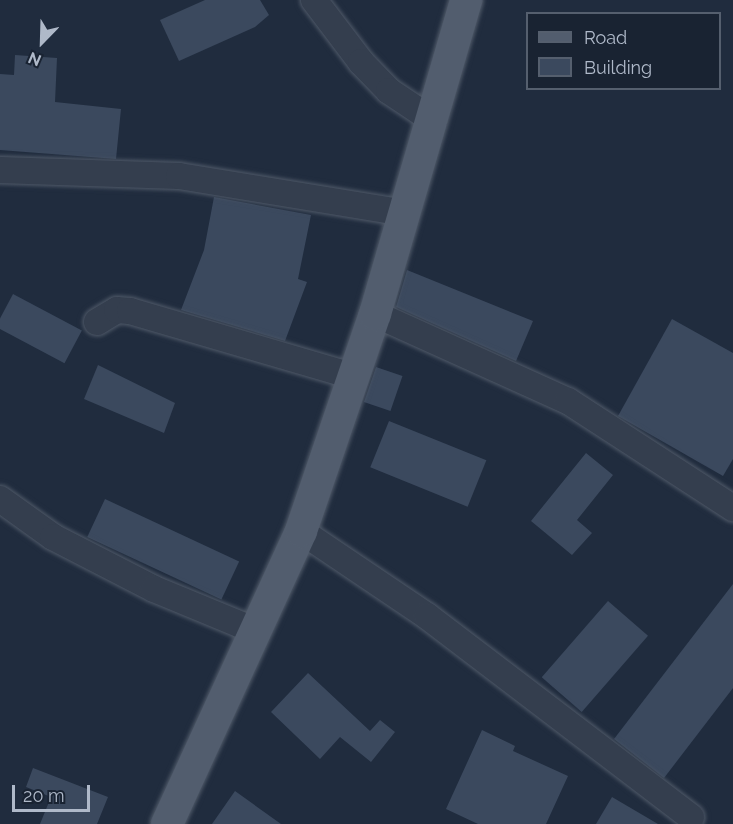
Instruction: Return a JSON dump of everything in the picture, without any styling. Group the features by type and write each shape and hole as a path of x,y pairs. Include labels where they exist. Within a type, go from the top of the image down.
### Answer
{"main road":[{"path":"167,824 302,531 375,314 434,121 466,0"}],"street":[{"path":"314,0 361,62 389,90 434,121"},
{"path":"0,170 179,176 406,213"},
{"path":"97,322 117,310 130,311 353,376"},
{"path":"375,314 568,401 733,508"},
{"path":"0,500 53,537 144,584 256,631"},
{"path":"302,531 427,616 691,817"}],"building":[{"path":"205,0 260,0 269,15 255,27 179,61 160,20"},
{"path":"15,55 57,58 55,102 121,109 116,159 0,150 0,74 14,75"},
{"path":"214,197 311,215 298,279 307,282 285,341 181,310 204,250"},
{"path":"407,270 533,321 516,361 396,307"},
{"path":"13,294 82,331 64,363 0,329 0,318"},
{"path":"672,319 733,353 733,459 723,476 618,416"},
{"path":"98,365 175,403 164,433 84,399"},
{"path":"376,367 402,376 390,411 364,402"},
{"path":"389,421 486,460 468,507 370,467"},
{"path":"586,453 613,475 577,520 592,533 572,555 531,521"},
{"path":"105,499 239,562 221,600 87,537"},
{"path":"733,584 733,688 664,778 614,739"},
{"path":"608,601 648,636 582,712 542,677"},
{"path":"308,673 370,731 380,720 395,732 371,762 340,737 320,759 271,712"},
{"path":"482,730 515,746 513,751 568,776 546,824 478,824 446,809"},
{"path":"33,768 108,797 97,824 40,824 51,797 26,787"},
{"path":"235,791 281,824 212,824"},
{"path":"612,797 658,824 596,824"}]}
